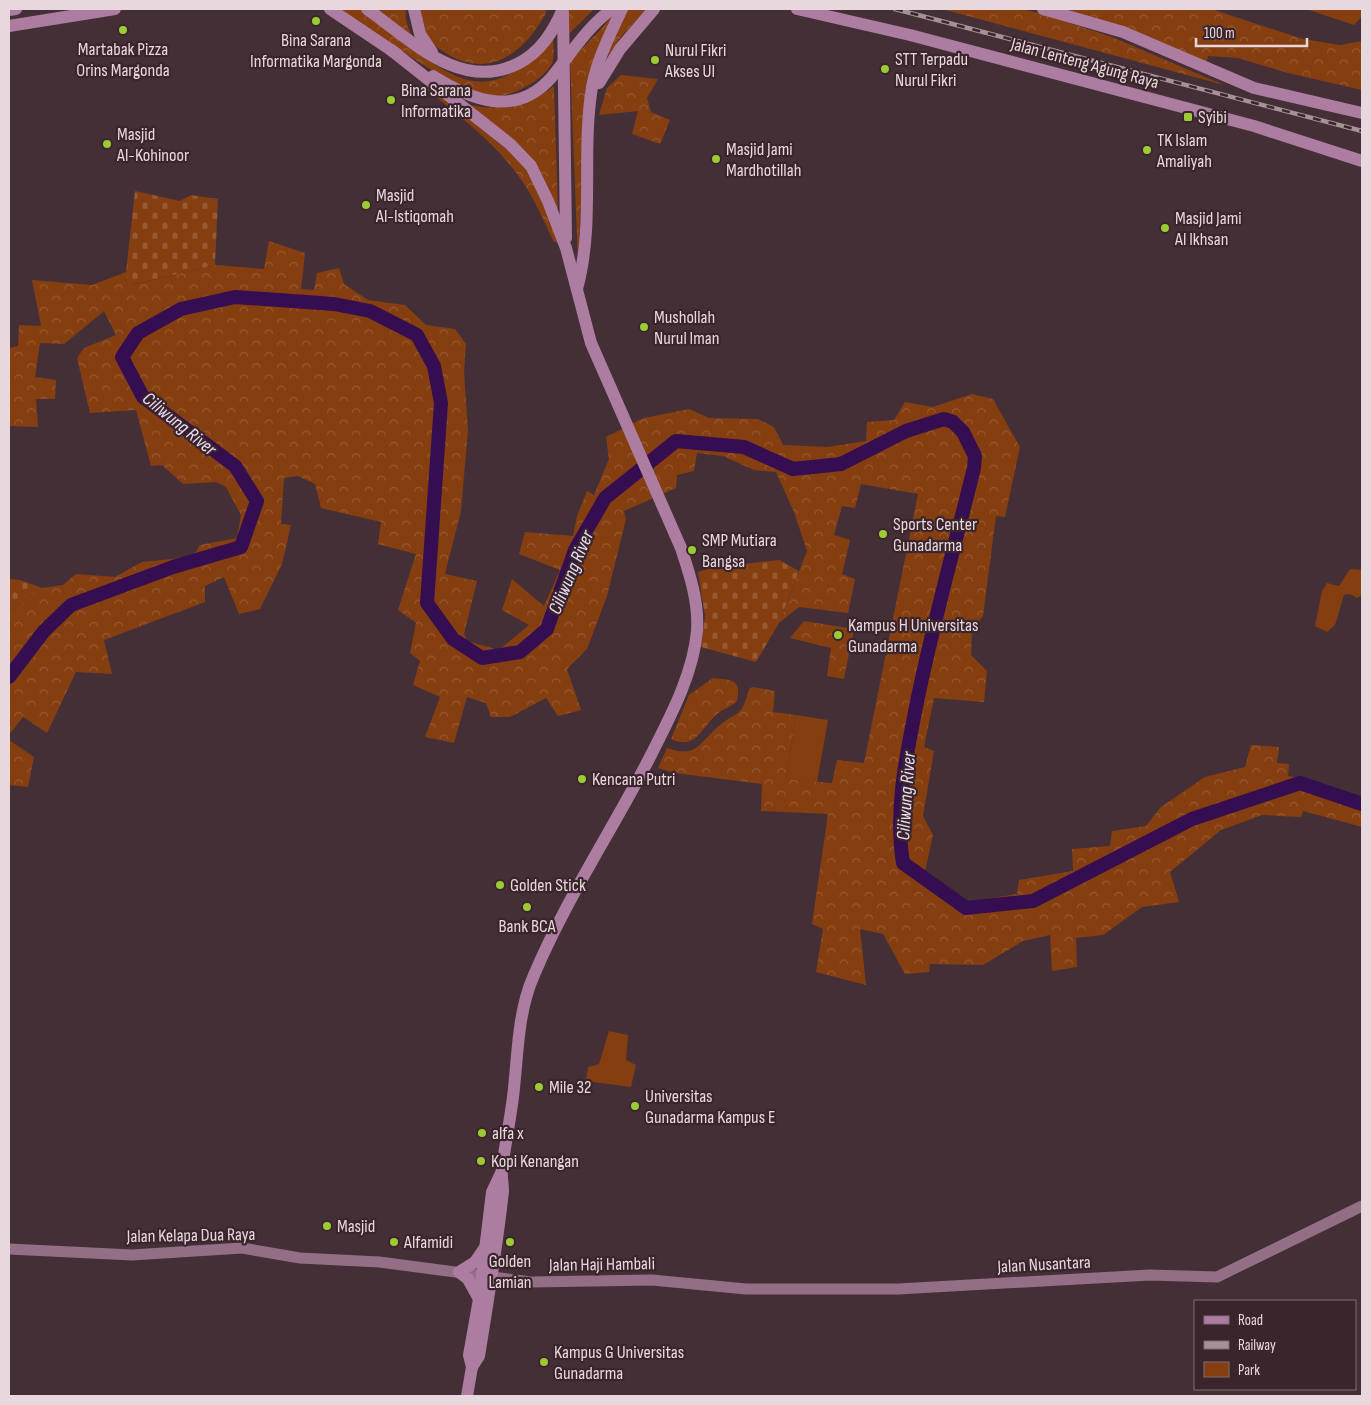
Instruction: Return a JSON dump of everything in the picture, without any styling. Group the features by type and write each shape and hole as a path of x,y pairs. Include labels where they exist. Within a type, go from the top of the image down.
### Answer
{"main road":[{"path":"9,10 16,9"},
{"path":"9,26 115,9"},
{"path":"330,9 390,50 467,96 487,101 508,101 528,95 546,83 589,29 612,9"},
{"path":"367,9 443,62 462,70 476,72 492,72 513,66 537,51 550,34 563,9"},
{"path":"414,9 415,21 423,40 443,62"},
{"path":"563,9 566,248"},
{"path":"576,291 584,258 588,140 595,76 622,9"},
{"path":"588,140 600,79 620,49 654,9"},
{"name":"Jalan Lenteng Agung Raya","path":"796,9 819,11 1254,126 1362,161"},
{"path":"1043,9 1123,32 1254,88 1362,113"},
{"path":"390,50 510,144 523,157 542,188 566,248 591,343 656,487 681,548 695,597 697,631 692,659 681,691 659,740 562,918 532,978 522,1016 511,1112 501,1173 503,1189 487,1277 479,1356 472,1367 467,1396"},
{"path":"472,1367 469,1355 479,1299 487,1277 486,1247 494,1186 501,1173"},
{"name":"Jalan Nusantara","path":"712,1286 767,1289 898,1289 1150,1275 1217,1277 1362,1206"},
{"path":"479,1299 472,1284 459,1272 474,1262 486,1247"},
{"name":"Jalan Kelapa Dua Raya","path":"9,1249 132,1255 242,1248 300,1258 379,1262 487,1277"},
{"name":"Jalan Haji Hambali","path":"487,1277 557,1283 668,1281 712,1286"}],"green space":[{"path":"355,8 365,12 434,64 453,75 471,81 490,81 509,74 530,60 553,36 553,60 543,75 513,93 492,96 482,95 457,86 334,9"},
{"path":"371,9 406,9 406,21 414,40"},
{"path":"420,9 546,9 546,13 538,27 517,49 506,57 493,62 479,64 465,62 449,55 433,44 424,32"},
{"path":"568,9 594,9 568,35"},
{"path":"628,9 647,9 621,37 602,65"},
{"path":"942,9 1020,9 1039,13 1112,37 1224,85"},
{"path":"1062,9 1211,9 1303,39 1340,45 1362,41 1362,90 1288,73 1238,58 1208,56 1206,65"},
{"path":"1306,9 1362,9 1362,16 1354,25"},
{"path":"615,12 586,97 578,262 570,61"},
{"path":"621,75 658,79 647,98 651,112 670,120 660,144 632,134 638,111 599,115 607,88"},
{"path":"427,85 520,160 537,184 560,243 554,242 530,194 516,172 480,133 425,88"},
{"path":"554,86 558,212 550,194 466,104 490,108 512,106 534,99"},
{"path":"135,191 180,201 191,195 218,199 215,265 131,285 126,272"},
{"path":"269,241 305,253 301,289 314,290 317,273 339,268 344,284 368,300 405,305 426,325 455,329 466,344 464,372 468,430 461,511 445,574 477,581 464,634 467,641 499,650 529,625 502,610 512,579 544,606 560,570 519,554 525,532 573,536 577,516 587,491 594,495 609,459 606,437 644,418 689,409 709,418 758,419 774,427 783,445 828,447 866,441 867,422 894,420 905,402 933,407 972,394 993,399 1020,447 1005,517 996,516 983,616 972,629 971,655 987,671 984,702 934,698 924,747 934,751 923,816 933,835 924,876 937,891 969,902 1017,894 1019,880 1073,871 1072,849 1110,846 1112,831 1146,826 1161,807 1205,777 1245,767 1251,745 1279,747 1277,763 1289,764 1288,776 1312,780 1317,792 1354,802 1362,802 1362,827 1303,811 1301,817 1262,815 1221,830 1170,872 1179,902 1142,907 1103,935 1076,938 1077,967 1052,971 1050,935 1023,941 983,965 930,964 929,972 905,974 883,934 860,929 866,985 816,972 823,929 812,924 828,814 761,811 762,784 675,773 658,768 667,748 677,751 692,750 738,712 744,705 749,689 752,687 775,691 773,712 796,715 786,779 832,783 837,760 864,763 918,494 861,484 855,508 842,506 834,535 850,540 842,574 855,579 848,613 799,607 779,623 807,551 794,512 776,472 754,470 723,456 697,453 694,471 677,475 676,488 624,511 626,519 607,596 587,649 567,669 581,710 558,716 546,698 510,717 491,717 486,703 467,697 454,743 425,737 440,697 413,685 420,661 410,653 416,623 398,610 416,554 378,544 381,522 321,508 315,484 298,476 284,478 281,524 291,525 282,564 260,609 239,614 224,577 205,586 205,602 104,640 112,674 76,672 47,733 23,717 9,735 9,612 42,588 63,585 76,574 115,577 142,562 193,557 200,545 237,538 241,515 226,487 216,482 183,484 162,465 151,466 136,410 90,413 77,358 84,348 116,335 104,311 64,344 40,343 35,377 56,380 55,399 36,399 38,427 9,426 9,348 18,346 19,325 41,326 32,280 92,285 126,272 132,285 215,265 264,269"},
{"path":"779,560 799,571 779,623 756,662 701,647 705,616 698,572 715,567"},
{"path":"1350,569 1362,570 1362,595 1357,598 1350,594 1344,595 1335,625 1327,632 1315,626 1322,591 1327,583 1339,586"},
{"path":"9,579 20,580 42,588 9,612"},
{"path":"804,621 854,629 844,679 827,676 831,648 790,638"},
{"path":"713,678 734,682 738,688 737,701 717,714 693,740 680,742 671,739 689,695"},
{"path":"796,715 828,720 817,782 786,779"},
{"path":"9,740 34,757 28,787 9,785"},
{"path":"609,1031 628,1035 626,1060 636,1065 631,1087 586,1081 588,1067 599,1064"}],"waterway":[{"name":"Ciliwung River","path":"9,677 44,631 71,605 173,567 241,547 257,501 235,466 143,397 122,357 138,333 181,309 235,297 334,304 370,311 417,335 434,366 441,403 427,603 453,639 482,658 520,652 547,629 575,550 605,498 676,441 744,447 793,469 841,464 906,431 944,419 953,422 963,432 975,456 974,468 921,681 902,787 900,825 903,863 966,908 1033,901 1192,819 1300,783 1362,804"}],"railway":[{"path":"895,9 1362,131"}],"place":[{"name":"Bina Sarana Informatika Margonda","path":"316,21"},
{"name":"Martabak Pizza Orins Margonda","path":"123,30"},
{"name":"Nurul Fikri Akses UI","path":"655,60"},
{"name":"STT Terpadu Nurul Fikri","path":"885,69"},
{"name":"Bina Sarana Informatika","path":"391,100"},
{"name":"Syibi","path":"1188,117"},
{"name":"Masjid Al-Kohinoor","path":"107,144"},
{"name":"TK Islam Amaliyah","path":"1147,150"},
{"name":"Masjid Jami Mardhotillah","path":"716,159"},
{"name":"Masjid Al-Istiqomah","path":"366,205"},
{"name":"Masjid Jami Al Ikhsan","path":"1165,228"},
{"name":"Mushollah Nurul Iman","path":"644,327"},
{"name":"Sports Center Gunadarma","path":"883,534"},
{"name":"SMP Mutiara Bangsa","path":"692,550"},
{"name":"Kampus H Universitas Gunadarma","path":"838,635"},
{"name":"Kencana Putri","path":"582,779"},
{"name":"Golden Stick","path":"500,885"},
{"name":"Bank BCA","path":"527,907"},
{"name":"Mile 32","path":"539,1087"},
{"name":"Universitas Gunadarma Kampus E","path":"635,1106"},
{"name":"alfa x","path":"482,1133"},
{"name":"Kopi Kenangan","path":"481,1161"},
{"name":"Masjid","path":"327,1226"},
{"name":"Alfamidi","path":"394,1242"},
{"name":"Golden Lamian","path":"510,1242"},
{"name":"Kampus G Universitas Gunadarma","path":"544,1362"}]}
